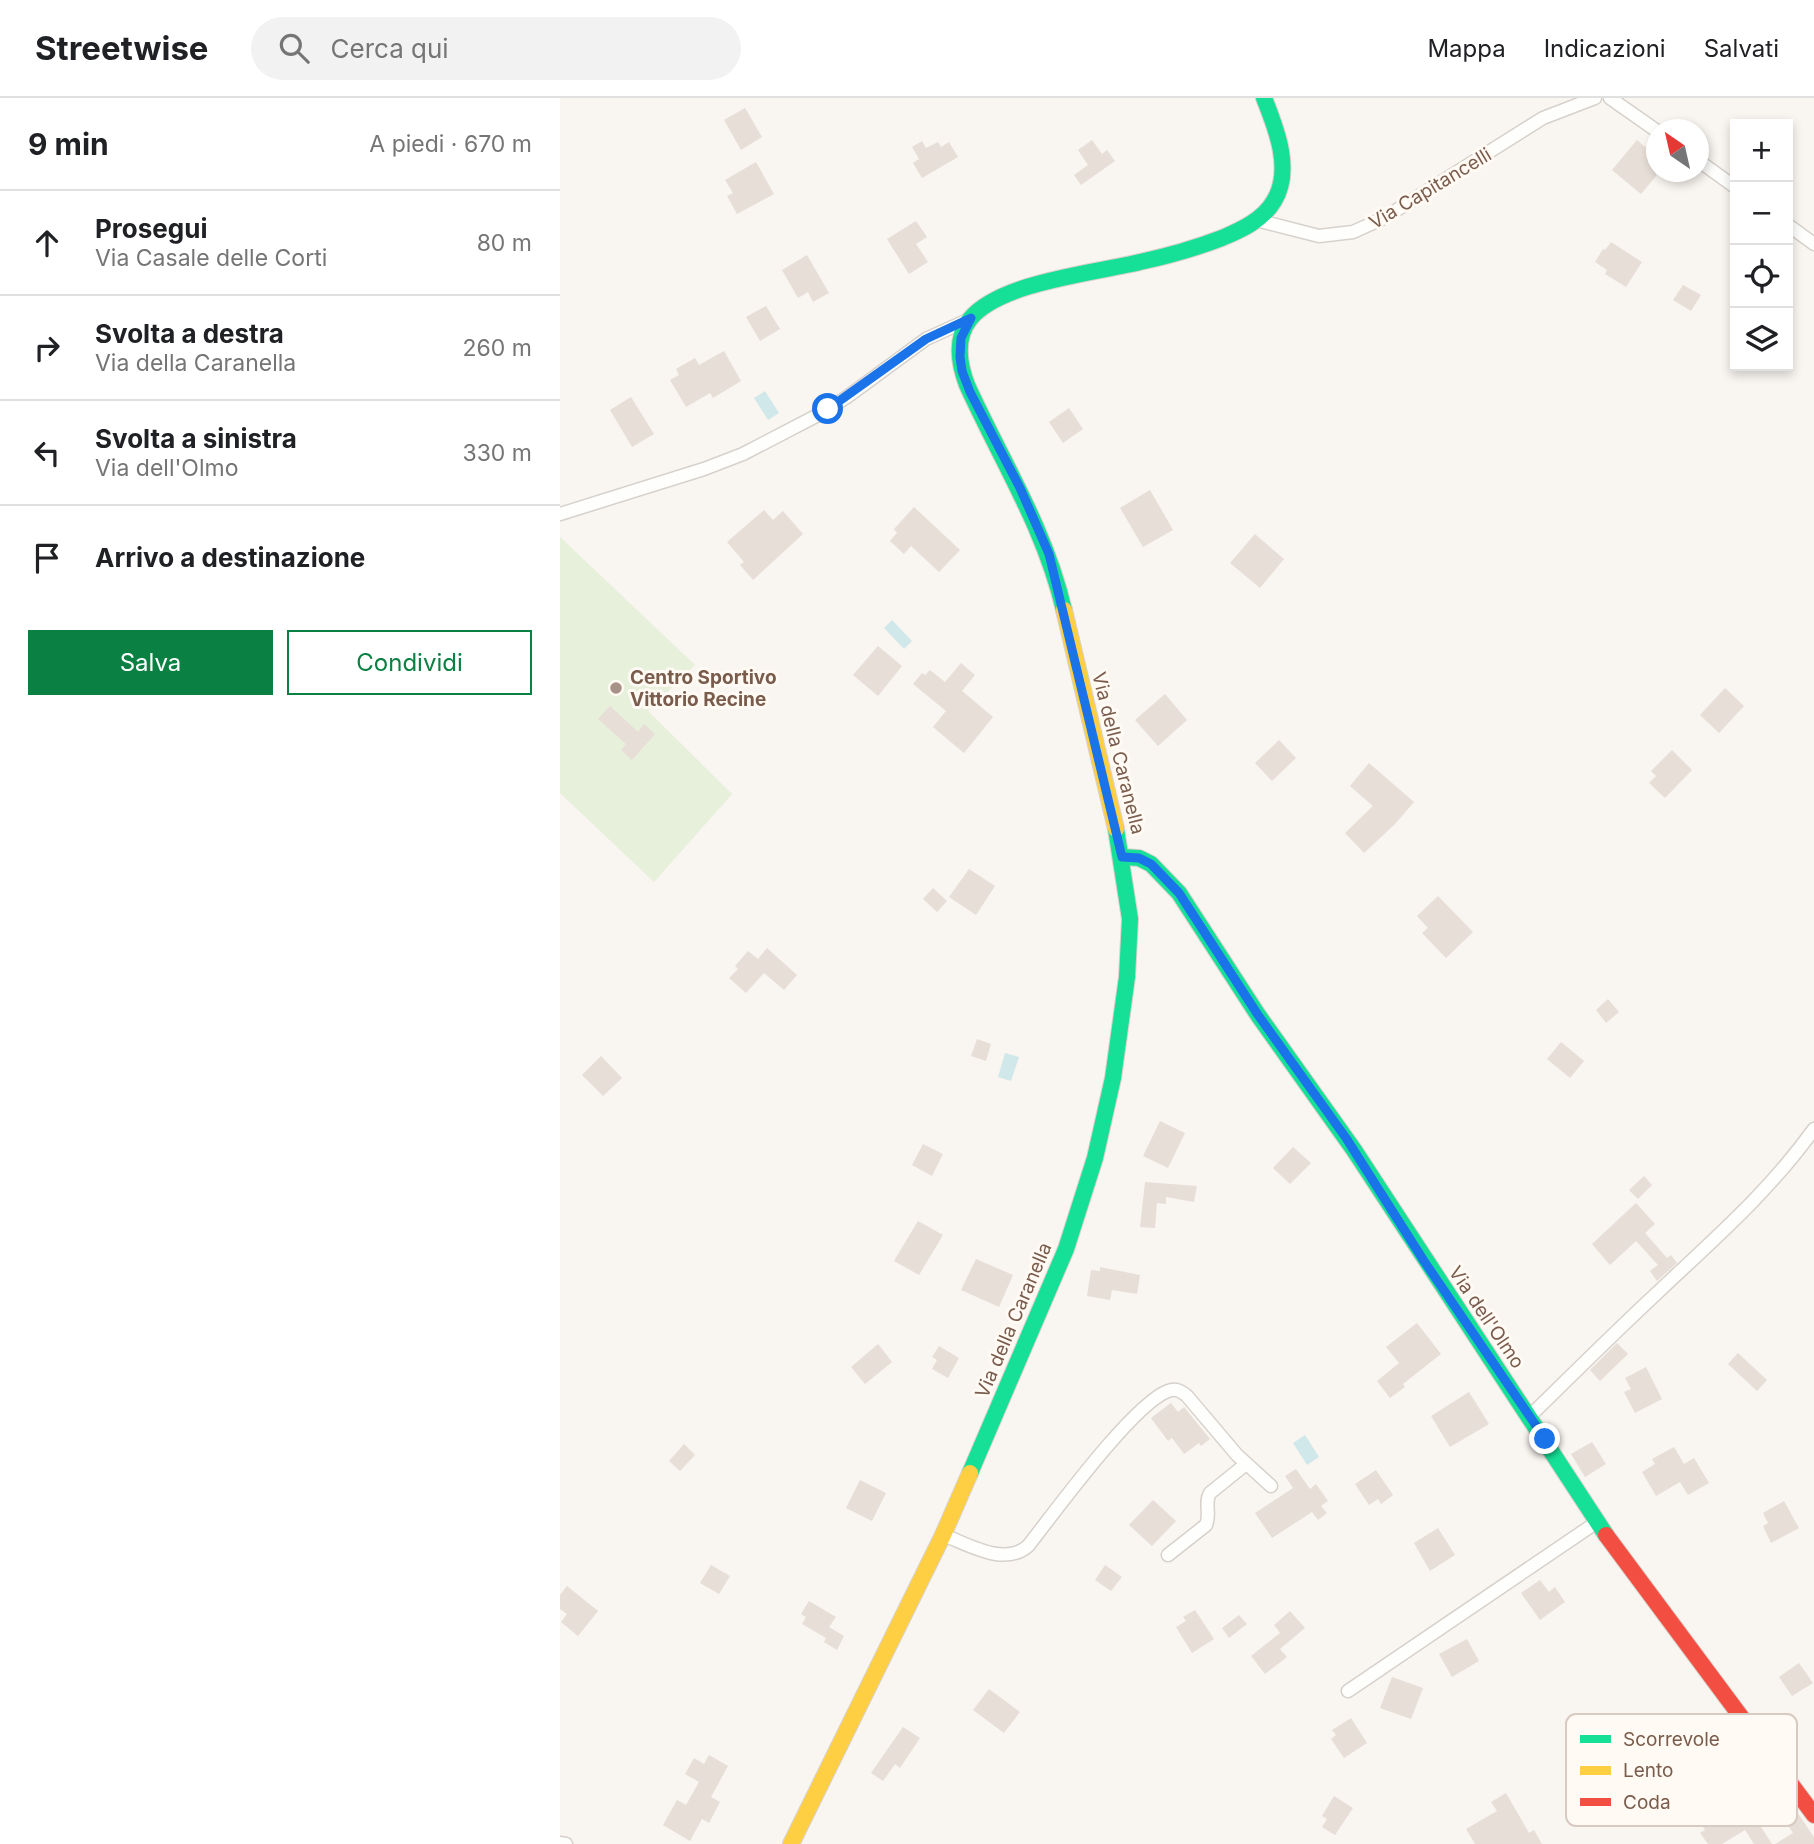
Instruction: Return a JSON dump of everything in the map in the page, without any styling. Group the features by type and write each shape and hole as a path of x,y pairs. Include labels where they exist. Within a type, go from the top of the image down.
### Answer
{"main road":[{"path":"971,318 990,303 1018,290 1187,250 1233,234 1256,220 1273,202 1282,170 1279,139 1265,98"},
{"name":"Via della Caranella","path":"791,1844 943,1535 1066,1249 1095,1158 1116,1061 1128,961 1130,919 1122,857 1049,554 1020,488 970,392 962,371 961,338 971,318"},
{"name":"Via dell'Olmo","path":"1122,857 1139,858 1151,864 1179,893 1238,986 1346,1138 1597,1522 1738,1714"},
{"name":"Via dell'Olmo","path":"1797,1792 1814,1815"}],"street":[{"name":"Via Capitancelli","path":"1256,220 1319,236 1342,236 1384,218 1544,118 1595,98"},
{"path":"1610,98 1646,123"},
{"path":"1709,168 1730,183"},
{"path":"1793,229 1814,244"},
{"path":"560,514 704,469 743,454 820,414 926,339 971,318"},
{"path":"1530,1416 1809,1148 1814,1129"},
{"path":"943,1535 995,1554 1020,1552 1028,1546 1132,1420 1161,1394 1170,1391 1178,1390 1187,1396 1246,1464 1271,1486"},
{"path":"1168,1555 1206,1525 1209,1518 1207,1499 1210,1493 1246,1464"},
{"path":"1348,1691 1597,1522"},
{"path":"560,1843 566,1844"}],"green space":[{"name":"Centro Sportivo Vittorio Recine","path":"560,537 695,665 648,711 732,794 654,882 560,793"}],"water":[{"path":"765,391 779,413 768,420 754,398"},
{"path":"892,620 912,641 904,649 884,628"},
{"path":"1005,1053 1019,1057 1011,1081 998,1077"},
{"path":"1305,1435 1319,1457 1307,1465 1293,1443"}],"building":[{"path":"745,108 762,137 741,150 724,120"},
{"path":"1092,140 1102,154 1107,150 1115,161 1081,185 1074,175 1088,165 1078,150"},
{"path":"1637,140 1646,148 1646,182 1651,182 1641,194 1612,170"},
{"path":"922,141 926,148 938,142 941,147 949,142 958,157 922,178 913,163 919,159 912,147"},
{"path":"756,162 774,194 737,214 727,196 733,193 725,180"},
{"path":"916,221 927,237 916,244 928,262 909,274 887,239"},
{"path":"1611,242 1642,262 1626,287 1605,274 1607,270 1595,262"},
{"path":"807,255 829,293 813,302 808,292 798,298 782,270"},
{"path":"1683,285 1701,295 1691,311 1673,300"},
{"path":"766,306 780,329 760,341 746,317"},
{"path":"724,351 741,381 713,398 710,393 686,407 670,380 679,375 676,369 695,358 699,365"},
{"path":"631,397 654,434 632,447 610,410"},
{"path":"1069,408 1083,429 1063,443 1049,422"},
{"path":"1150,490 1173,530 1143,547 1120,508"},
{"path":"914,507 960,550 939,572 911,546 904,554 890,541 897,533 894,529"},
{"path":"764,510 773,520 783,511 803,534 753,580 740,565 744,562 727,542"},
{"path":"1255,534 1284,559 1260,588 1230,563"},
{"path":"878,646 902,666 878,696 853,675"},
{"path":"961,663 975,675 962,691 993,717 964,753 933,727 946,711 913,684 922,673 925,675 930,670 945,682"},
{"path":"1725,688 1744,706 1719,733 1700,715"},
{"path":"1165,694 1187,720 1158,746 1135,720"},
{"path":"610,706 638,732 644,724 655,734 632,760 621,750 626,744 598,719"},
{"path":"1279,740 1296,758 1272,781 1255,763"},
{"path":"1672,750 1692,770 1665,798 1649,783 1656,776 1651,771"},
{"path":"1369,763 1414,802 1364,853 1345,833 1373,806 1350,786"},
{"path":"969,869 995,886 976,915 949,897"},
{"path":"933,888 947,901 937,912 923,899"},
{"path":"1438,896 1473,932 1446,958 1422,933 1428,928 1417,916"},
{"path":"767,948 797,975 784,990 764,973 746,993 729,978 738,969 735,966 748,951 758,959"},
{"path":"1608,999 1619,1012 1606,1023 1596,1010"},
{"path":"977,1039 991,1044 986,1061 971,1056"},
{"path":"1561,1042 1584,1061 1570,1078 1547,1059"},
{"path":"601,1056 622,1078 603,1096 582,1075"},
{"path":"1160,1121 1185,1133 1168,1168 1143,1156"},
{"path":"923,1144 943,1154 932,1176 912,1165"},
{"path":"1293,1147 1311,1163 1290,1184 1273,1168"},
{"path":"1644,1176 1652,1185 1638,1199 1629,1190"},
{"path":"1145,1182 1197,1186 1194,1202 1166,1197 1166,1204 1157,1203 1155,1228 1140,1227"},
{"path":"1636,1203 1655,1224 1645,1233 1667,1258 1671,1255 1677,1263 1657,1281 1650,1271 1658,1265 1636,1241 1610,1265 1592,1244"},
{"path":"918,1221 943,1235 919,1275 894,1261"},
{"path":"976,1259 1013,1275 999,1307 961,1290"},
{"path":"1100,1267 1140,1275 1137,1294 1112,1290 1110,1300 1087,1296 1091,1270 1100,1271"},
{"path":"1417,1323 1441,1354 1403,1384 1405,1387 1390,1398 1377,1381 1399,1363 1386,1347"},
{"path":"1617,1343 1628,1354 1600,1381 1590,1370"},
{"path":"878,1344 892,1362 865,1384 851,1367"},
{"path":"939,1346 959,1358 948,1378 932,1369 937,1360 932,1357"},
{"path":"1738,1353 1767,1380 1757,1391 1728,1364"},
{"path":"1646,1367 1662,1399 1635,1413 1624,1392 1631,1389 1625,1378"},
{"path":"1469,1392 1489,1424 1450,1447 1431,1416"},
{"path":"1171,1403 1178,1412 1184,1407 1210,1439 1184,1454 1172,1438 1168,1441 1151,1418"},
{"path":"1592,1442 1606,1464 1585,1477 1571,1454"},
{"path":"684,1444 695,1455 680,1471 669,1461"},
{"path":"1674,1447 1684,1464 1694,1458 1709,1483 1688,1495 1680,1482 1656,1496 1642,1472 1655,1464 1652,1459"},
{"path":"1296,1469 1310,1489 1316,1484 1328,1501 1321,1506 1327,1513 1318,1520 1312,1512 1272,1538 1255,1513 1293,1488 1285,1476"},
{"path":"1376,1470 1393,1495 1381,1504 1378,1499 1369,1505 1355,1484"},
{"path":"860,1480 886,1493 872,1521 846,1508"},
{"path":"1153,1500 1176,1521 1152,1546 1129,1525"},
{"path":"1784,1501 1799,1528 1771,1543 1763,1526 1768,1523 1763,1513"},
{"path":"1438,1528 1455,1555 1430,1571 1414,1543"},
{"path":"711,1565 730,1576 719,1594 700,1583"},
{"path":"1105,1565 1122,1577 1111,1591 1095,1580"},
{"path":"1540,1580 1549,1592 1555,1587 1565,1602 1540,1620 1521,1593"},
{"path":"567,1586 598,1611 578,1636 561,1622 567,1614 560,1609 560,1595"},
{"path":"809,1601 836,1617 829,1627 844,1636 837,1650 824,1642 826,1638 802,1624 806,1617 801,1614"},
{"path":"1195,1610 1214,1639 1192,1653 1176,1627 1186,1621 1183,1617"},
{"path":"1290,1611 1305,1628 1280,1649 1287,1657 1265,1674 1251,1656 1280,1633 1274,1625"},
{"path":"1239,1615 1247,1624 1229,1638 1222,1628"},
{"path":"1467,1639 1479,1661 1452,1677 1439,1654"},
{"path":"1799,1663 1813,1683 1792,1696 1779,1677"},
{"path":"1392,1677 1423,1688 1411,1719 1380,1708"},
{"path":"989,1689 1020,1712 1004,1733 973,1710"},
{"path":"1351,1718 1367,1743 1344,1758 1331,1739 1336,1735 1332,1730"},
{"path":"903,1727 920,1738 900,1768 895,1764 883,1781 871,1773"},
{"path":"709,1755 728,1766 711,1797 720,1802 709,1823 702,1819 690,1841 663,1825 677,1800 686,1805 699,1782 685,1774 694,1758 704,1764"},
{"path":"1506,1793 1529,1833 1534,1830 1542,1844 1475,1844 1466,1829 1497,1811 1491,1802"},
{"path":"1334,1796 1353,1808 1335,1835 1322,1827 1327,1819 1322,1816"},
{"path":"1797,1812 1814,1837 1814,1844 1775,1844 1793,1833 1788,1826 1797,1826"},
{"path":"1702,1826 1760,1826 1772,1844 1754,1844 1745,1830 1722,1844 1708,1844 1700,1833 1705,1830"}],"traffic: fast":[{"path":"1064,610 1056,579 1034,522 967,385 960,360 960,343 965,326 984,306 1003,296 1049,281 1150,260 1212,242 1258,219 1274,201 1282,176 1281,149 1264,98"},
{"path":"970,1473 1066,1249 1095,1158 1113,1078 1127,977 1130,919 1116,829"},
{"path":"1122,857 1139,858 1151,864 1179,893 1258,1015 1354,1150 1606,1535"}],"traffic: slow":[{"path":"1064,610 1116,829"},
{"path":"791,1844 943,1535 970,1473"}],"traffic: jam":[{"path":"1606,1535 1739,1714"},
{"path":"1797,1792 1814,1815"}],"place":[{"name":"Centro Sportivo Vittorio Recine","path":"616,688"}],"route":[{"path":"828,409 926,339 971,318 961,338 962,371 970,392 1020,488 1049,554 1122,857 1139,858 1151,864 1179,893 1232,977 1346,1138 1424,1261 1545,1439"}]}
